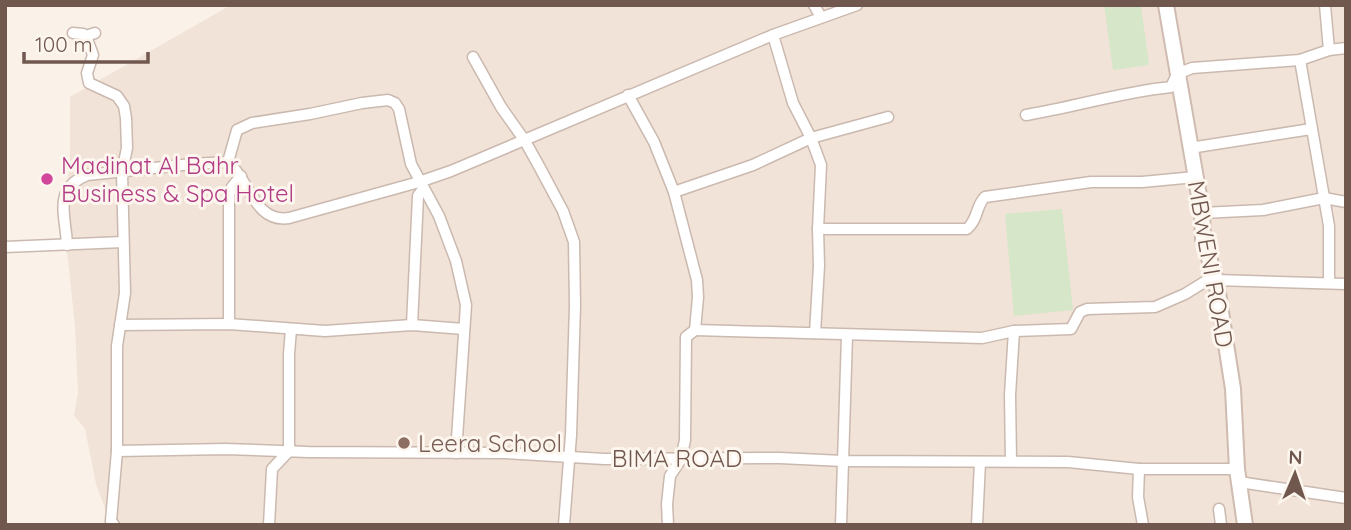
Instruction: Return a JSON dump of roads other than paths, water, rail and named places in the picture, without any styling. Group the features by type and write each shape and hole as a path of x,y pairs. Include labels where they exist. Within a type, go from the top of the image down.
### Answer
{"street":[{"path":"814,5 821,17"},
{"path":"228,162 241,176 263,211 270,217 282,219 421,186 628,95 773,35 856,5"},
{"name":"MBWENI ROAD","path":"1166,5 1202,213 1203,239 1216,280 1233,389 1238,475 1245,525"},
{"path":"1325,5 1328,50"},
{"path":"73,33 90,35 93,55 87,73 89,83 117,96 124,106 127,148 122,172 125,293 116,368 116,487 111,522 114,525"},
{"path":"773,35 793,103 811,138 822,174 818,200 819,266 814,333"},
{"path":"1026,115 1144,90 1171,87 1177,75 1192,68 1300,60 1328,50 1346,48"},
{"path":"473,57 501,107 525,141 563,211 574,242 575,306 564,525"},
{"path":"1300,60 1329,226 1329,283"},
{"path":"628,95 654,142 674,192 697,280 695,330"},
{"path":"228,162 239,128 251,123 388,100 395,103 399,109 411,164 439,216 456,261 466,305 456,453"},
{"path":"674,192 752,165 811,138 888,117"},
{"path":"1190,148 1311,129"},
{"path":"67,245 63,198 67,188 77,179 87,175 228,162"},
{"path":"229,324 229,194 241,176"},
{"path":"818,229 967,229 974,223 981,201 985,197 1091,182 1142,182 1195,177"},
{"path":"412,325 418,196 421,186"},
{"path":"1202,213 1263,209 1324,198 1346,202"},
{"path":"5,247 123,242"},
{"path":"668,525 670,476 681,459 685,440 687,337 695,330 982,338 1014,331 1071,329 1080,312 1087,309 1155,307 1185,295 1206,281 1346,284"},
{"path":"120,326 229,324 325,331 412,325 464,329"},
{"path":"269,525 272,469 289,451 291,329"},
{"path":"1011,461 1010,396 1014,331"},
{"path":"841,525 847,335"},
{"name":"BIMA ROAD","path":"117,451 225,449 504,453 681,459 1068,462 1238,475 1346,498"},
{"path":"977,525 980,463"},
{"path":"1139,469 1138,497 1143,525"},
{"path":"1219,509 1221,525"}],"place":[{"name":"Madinat Al Bahr Business & Spa Hotel","path":"47,179"},
{"name":"Leera School","path":"404,443"}]}
